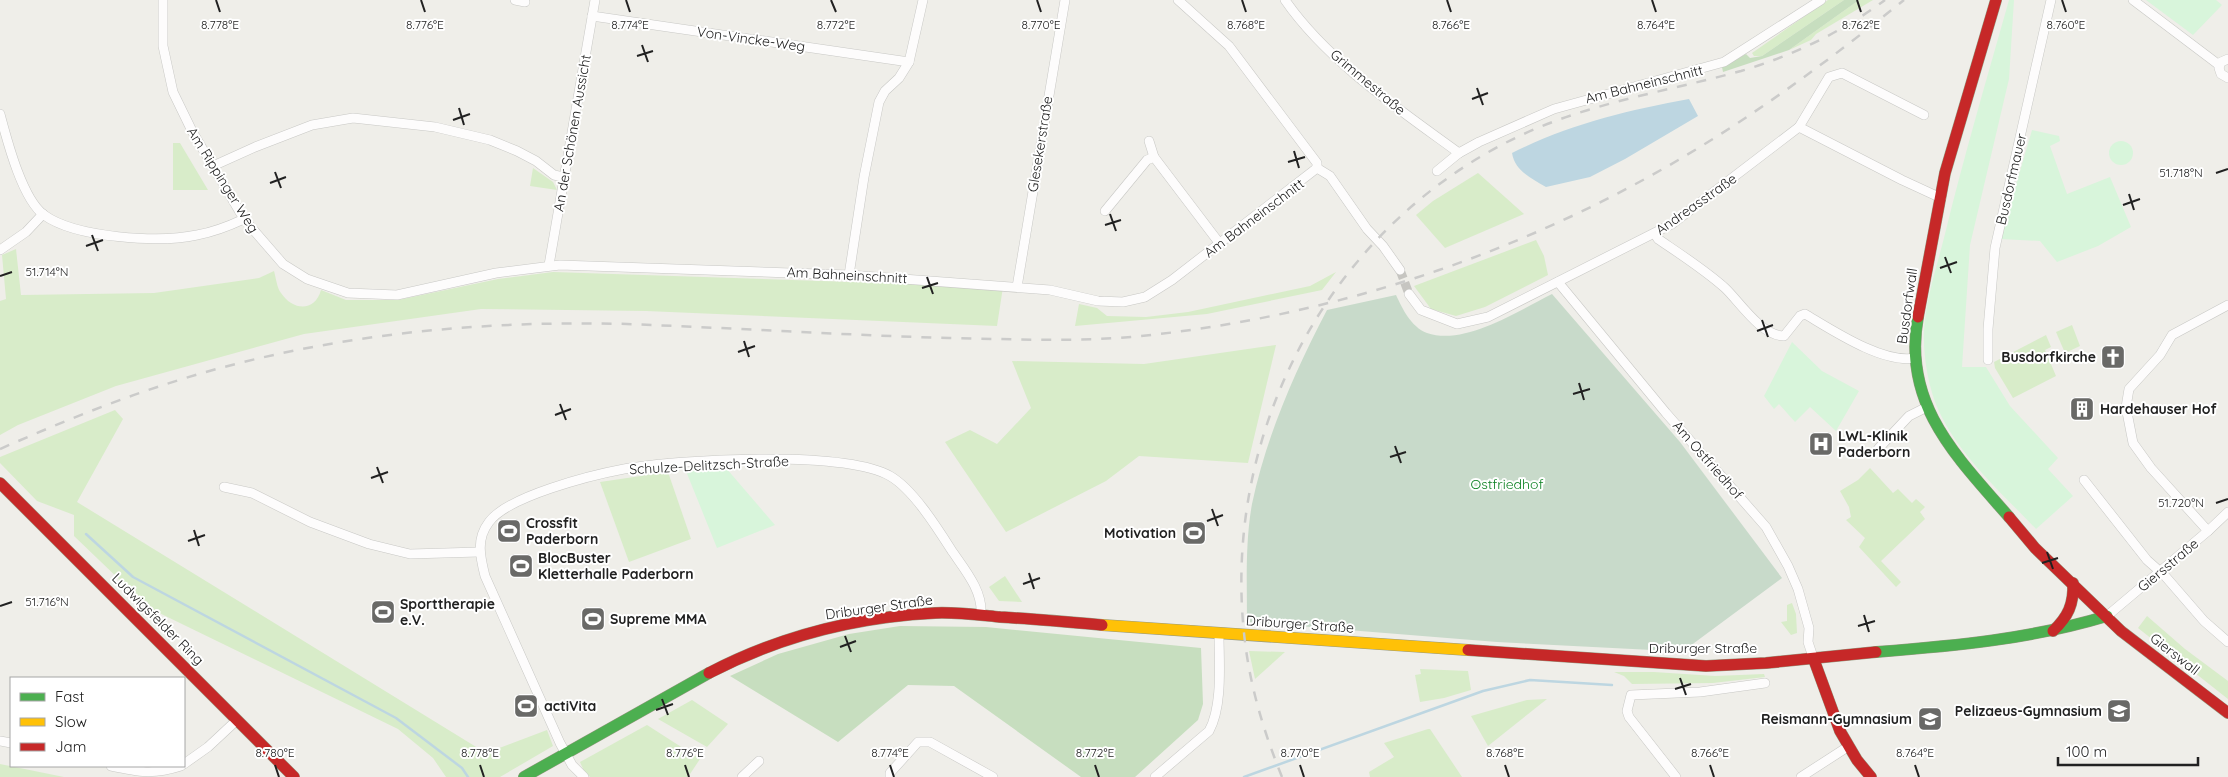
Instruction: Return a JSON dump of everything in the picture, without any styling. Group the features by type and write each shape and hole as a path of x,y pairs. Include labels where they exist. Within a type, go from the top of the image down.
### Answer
{"main road":[{"name":"Busdorfwall","path":"1996,0 1952,147 1919,306 1915,358 1919,386 1927,407 1942,435 1961,462 2035,548 2107,616"},
{"name":"Ludwigsfelder Ring","path":"0,483 294,777"},
{"path":"2051,633 2066,618 2073,605 2073,583"},
{"name":"Driburger Straße","path":"524,777 692,681 744,655 774,643 831,628 884,619 937,614 981,615 1219,634 1670,665 1719,666 1814,660 2051,633 2107,616"},
{"name":"Gierswall","path":"2107,616 2121,631 2228,713"},
{"path":"1814,660 1826,699 1849,746 1869,776"}],"street":[{"name":"Am Rippinger Weg","path":"163,0 163,46 173,92 192,131 244,218 282,264 307,279 348,293 366,295"},
{"name":"An der Schönen Aussicht","path":"549,266 595,0"},
{"path":"849,274 864,177 881,96 900,78 909,62 923,0"},
{"name":"Glesekerstraße","path":"1017,288 1065,0"},
{"path":"1178,0 1229,46 1317,163 1317,168 1330,176 1367,229 1384,246 1400,270"},
{"name":"Grimmestraße","path":"1285,0 1319,40 1349,69 1386,100 1459,153"},
{"name":"Am Bahneinschnitt","path":"1437,172 1459,153 1498,132 1554,108 1724,62 1820,0"},
{"name":"Busdorfmauer","path":"1988,360 1988,329 1995,248 2051,0"},
{"path":"2134,0 2220,66"},
{"name":"Von-Vincke-Weg","path":"592,16 909,62"},
{"path":"2228,59 2223,60 2220,66 2221,74 2228,78"},
{"name":"Andreasstraße","path":"1409,294 1420,310 1457,324 1488,317 1655,234 1693,209 1799,127 1829,77 1842,73 1924,115"},
{"path":"0,114 21,179 43,214 74,229 110,236 165,238 197,236 228,226 244,218"},
{"path":"213,166 312,125 353,118 435,128 490,140 517,151 536,161 554,174 563,177"},
{"path":"1799,127 1941,198"},
{"path":"1149,141 1154,157 1220,244"},
{"path":"1105,211 1147,160 1154,157"},
{"name":"Am Bahneinschnitt","path":"366,295 397,295 496,273 549,266 849,274 1050,290 1109,302 1134,301 1156,292 1317,168"},
{"path":"0,250 26,232 43,214"},
{"path":"1655,234 1658,239 1725,288 1749,316 1778,336 1784,336 1800,316 1805,314 1858,346 1906,360 1915,358"},
{"name":"Am Ostfriedhof","path":"1558,282 1666,413 1766,527 1788,566 1798,589 1808,628 1808,642 1814,660"},
{"path":"2208,531 2151,468 2133,443 2126,407 2128,389 2160,355 2172,335 2228,305"},
{"path":"1878,449 1909,416 1927,407"},
{"name":"Schulze-Delitzsch-Straße","path":"584,777 565,754 485,576 479,552 483,531 490,520 506,508 546,490 596,475 646,466 733,460 850,463 890,476 903,486 929,516 972,581 982,606 981,615"},
{"path":"2084,480 2147,560 2204,622 2228,642"},
{"path":"224,487 252,493 310,522 369,544 410,554 479,552"},
{"name":"Giersstraße","path":"2107,616 2228,512"},
{"path":"1154,777 1209,731 1214,722 1217,709 1219,634"},
{"path":"1676,777 1629,717 1627,711 1631,695 1700,692 1765,683"},
{"path":"185,763 208,747 237,720"},
{"path":"890,777 890,773 918,742 930,742 993,777"},
{"path":"1801,777 1849,746"},
{"path":"742,777 760,761"},
{"path":"115,767 135,771 158,772 175,767"}],"green space":[{"path":"1828,0 1844,0 1762,56 1754,56 1752,53"},
{"path":"1844,0 1859,0 1789,50 1723,72 1722,67 1746,54 1750,58 1762,56"},
{"path":"1859,0 1873,0 1816,34 1811,40 1789,50"},
{"path":"2009,0 2014,0 2009,79 1970,245 1962,367 1986,367 2010,406 2058,458 2048,469 2073,496 2036,529 1982,473 1957,442 1938,409 1931,390 1924,350 1925,319 1932,282"},
{"path":"2146,0 2216,0 2222,5 2193,35"},
{"path":"2032,130 2059,136 2060,141 2050,146 2067,194 2110,177 2131,227 2098,246 2057,262 2040,241 2000,239"},
{"path":"2121,141 2129,145 2133,153 2129,161 2121,165 2113,161 2109,153 2113,145"},
{"path":"173,143 180,143 208,190 173,190"},
{"path":"533,168 553,182 557,190 530,186"},
{"path":"1478,173 1524,214 1445,248 1416,215 1433,201"},
{"path":"1536,240 1544,256 1548,275 1485,307 1456,316 1431,309 1414,286"},
{"path":"16,249 21,295 154,293 259,278 274,271 281,293 286,299 297,306 309,305 314,302 321,290 346,300 398,300 498,279 553,272 1003,287 997,326 646,311 481,309 304,334 116,386 18,425 0,435 0,301 6,299 2,255"},
{"path":"1336,272 1322,290 1207,314 1075,326 1079,304 1097,308 1107,316 1146,317 1188,312 1310,286"},
{"name":"Ostfriedhof","path":"1552,294 1680,442 1782,578 1686,649 1652,650 1497,642 1247,622 1248,534 1258,479 1273,429 1293,381 1327,310 1396,295 1408,317 1421,330 1442,336 1458,335 1491,325"},
{"path":"2072,325 2080,346 2065,353 2056,332"},
{"path":"2046,335 2051,347 2045,350 2056,376 2013,398 1995,368 1994,362"},
{"path":"1792,342 1822,371 1859,391 1836,431 1810,407 1795,422 1779,404 1774,409 1764,396"},
{"path":"1276,345 1248,463 1139,456 1106,481 1006,532 945,442 970,430 997,444 1031,408 1012,361 1144,364"},
{"path":"115,410 123,419 77,502 486,753 547,730 553,746 500,777 446,777 433,758 398,729 149,608 74,536 74,515 37,501 0,463 0,457"},
{"path":"726,468 775,525 717,548 686,471"},
{"path":"1870,468 1893,493 1898,489 1912,503 1916,499 1925,507 1920,512 1925,519 1881,561 1901,582 1896,587 1859,547 1865,538 1846,520 1851,517 1849,507 1840,491 1858,480"},
{"path":"668,472 691,539 629,562 600,482"},
{"path":"1005,576 1022,602 999,601 989,587"},
{"path":"1792,603 1796,614 1797,633 1791,635 1781,622 1787,621 1787,605"},
{"path":"2147,616 2185,649 2228,681 2228,699 2138,628"},
{"path":"900,626 986,627 1201,648 1203,704 1198,720 1135,777 1081,777 954,686 908,685 838,742 730,676 778,654 849,634"},
{"path":"1249,651 1285,652 1255,679"},
{"path":"1420,669 1468,671 1471,690 1444,698 1420,702 1415,675 1421,674"},
{"path":"1614,672 1654,672 1715,676 1764,674 1765,677 1713,683 1632,684 1624,676"},
{"path":"1547,699 1488,746 1471,716 1527,700"},
{"path":"692,700 728,724 707,747 658,719"},
{"path":"647,725 700,759 688,777 590,777 584,771 580,762"},
{"path":"1430,729 1462,777 1370,777 1369,772 1394,757 1384,743"},
{"path":"0,764 64,777 0,777"}],"water":[{"path":"1689,99 1698,116 1625,159 1590,177 1546,187 1516,165 1512,153 1554,134 1643,108"}],"waterway":[{"path":"86,534 133,577 396,718 462,768 468,777"},
{"path":"1244,777 1483,691 1530,680 1612,685"}],"tunnel":[{"path":"1400,270 1409,294"}],"railway":[{"path":"1282,777 1269,742 1249,670 1244,633 1242,554 1253,477 1275,403 1308,333 1351,269 1404,213 1465,166 1535,129 1585,111 1741,71 1779,58 1834,33 1885,0"},
{"path":"0,449 134,395 234,365 345,341 457,328 570,323 627,324 869,335 1040,340 1131,337 1207,328 1282,314 1357,295 1431,273 1503,246 1573,215 1642,181 1759,109 1856,38 1904,0"}],"traffic: fast":[{"path":"1918,317 1915,348 1918,376 1926,402 1938,427 1953,450 2009,517"},
{"path":"1876,652 1963,644 2021,636 2107,616"},
{"path":"524,777 709,673"}],"traffic: slow":[{"path":"1102,625 1468,650"}],"traffic: jam":[{"path":"1918,317 1945,173 1996,0"},
{"path":"0,483 294,777"},
{"path":"2009,517 2035,548 2121,631 2228,713"},
{"path":"2053,631 2063,621 2069,610 2073,583"},
{"path":"709,673 736,660 791,639 847,624 905,615 959,613 1102,625"},
{"path":"1468,650 1706,666 1766,663 1876,652"},
{"path":"1814,660 1840,731 1857,760 1871,777"}],"place":[{"name":"Busdorfkirche","path":"2113,357"},
{"name":"Hardehauser Hof","path":"2082,409"},
{"name":"LWL-Klinik Paderborn","path":"1821,444"},
{"name":"Crossfit Paderborn","path":"509,531"},
{"name":"Motivation","path":"1194,533"},
{"name":"BlocBuster Kletterhalle Paderborn","path":"521,566"},
{"name":"Sporttherapie e.V.","path":"383,612"},
{"name":"Supreme MMA","path":"593,619"},
{"name":"actiVita","path":"526,706"},
{"name":"Pelizaeus-Gymnasium","path":"2119,711"},
{"name":"Reismann-Gymnasium","path":"1930,719"}]}
